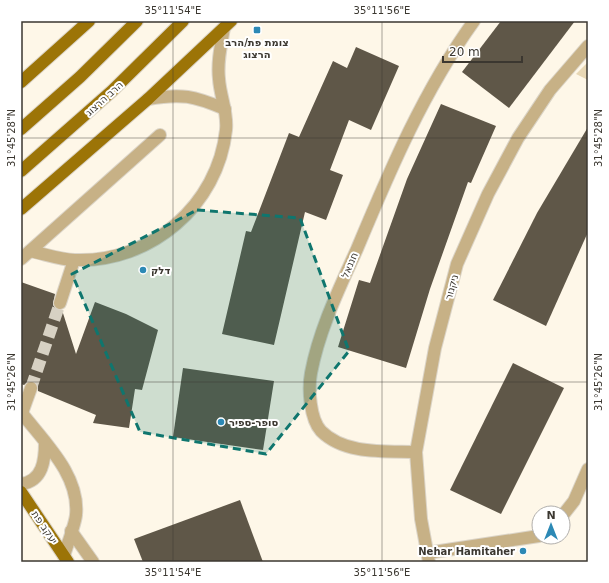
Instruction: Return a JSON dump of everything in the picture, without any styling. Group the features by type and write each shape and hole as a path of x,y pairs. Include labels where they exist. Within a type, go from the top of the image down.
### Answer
{"main road":[{"path":"21,82 90,21"},
{"path":"21,129 80,77 137,21"},
{"name":"הרב הרצוג","path":"21,171 112,91 183,21"},
{"path":"21,209 148,99 227,24"},
{"name":"יעקב פת","path":"21,492 66,559"}],"street":[{"name":"חננאל","path":"416,452 367,451 354,448 341,444 321,430 311,408 311,374 327,318 411,126 439,75 474,21"},
{"path":"26,255 74,260 102,259 136,250 159,237 184,219 204,191 217,168 227,129 226,109 219,80 218,64 227,24"},
{"name":"ניקנור","path":"428,558 421,519 416,452 435,348 457,264 488,194 518,138 550,90 588,46"},
{"path":"148,99 184,95 201,99 226,109"},
{"path":"26,255 160,135"},
{"path":"60,304 74,260"},
{"path":"31,388 21,413 45,442 64,469 74,489 76,517 71,531 66,559"},
{"path":"21,484 31,481 40,473 45,460 45,442"},
{"path":"571,505 588,469"},
{"path":"71,531 94,562"},
{"path":"428,558 531,538"}],"highlighted area":[{"path":"197,210 300,218 349,351 266,454 140,432 72,274"}],"shaded area":[{"path":"588,62 588,80 576,74"}],"building":[{"path":"501,21 575,21 509,108 462,72"},
{"path":"356,47 399,66 371,130 349,120 330,170 343,175 326,220 305,212 274,345 222,334 246,231 251,232 289,133 299,137 333,61 347,68"},
{"path":"441,104 496,126 471,183 468,182 430,289 406,368 338,347 359,280 370,283 407,179"},
{"path":"588,127 588,232 546,326 493,300 537,213"},
{"path":"21,282 55,294 53,305 57,310 62,310 76,354 95,302 126,314 158,330 142,390 135,389 129,428 93,423 96,415 38,391 38,386 34,381 29,381 24,385 21,384"},
{"path":"513,363 564,388 501,514 450,490"},
{"name":"סופר-ספיר","path":"183,368 274,381 263,450 173,437"},
{"path":"240,500 263,562 143,562 134,539"}],"tunnel":[{"path":"31,388 60,303"}],"place":[{"name":"צומת פת/הרב הרצוג","path":"257,30"},
{"name":"דלק","path":"143,270"},
{"name":"סופר-ספיר","path":"221,422"},
{"name":"Nehar Hamitaher","path":"523,551"}]}
